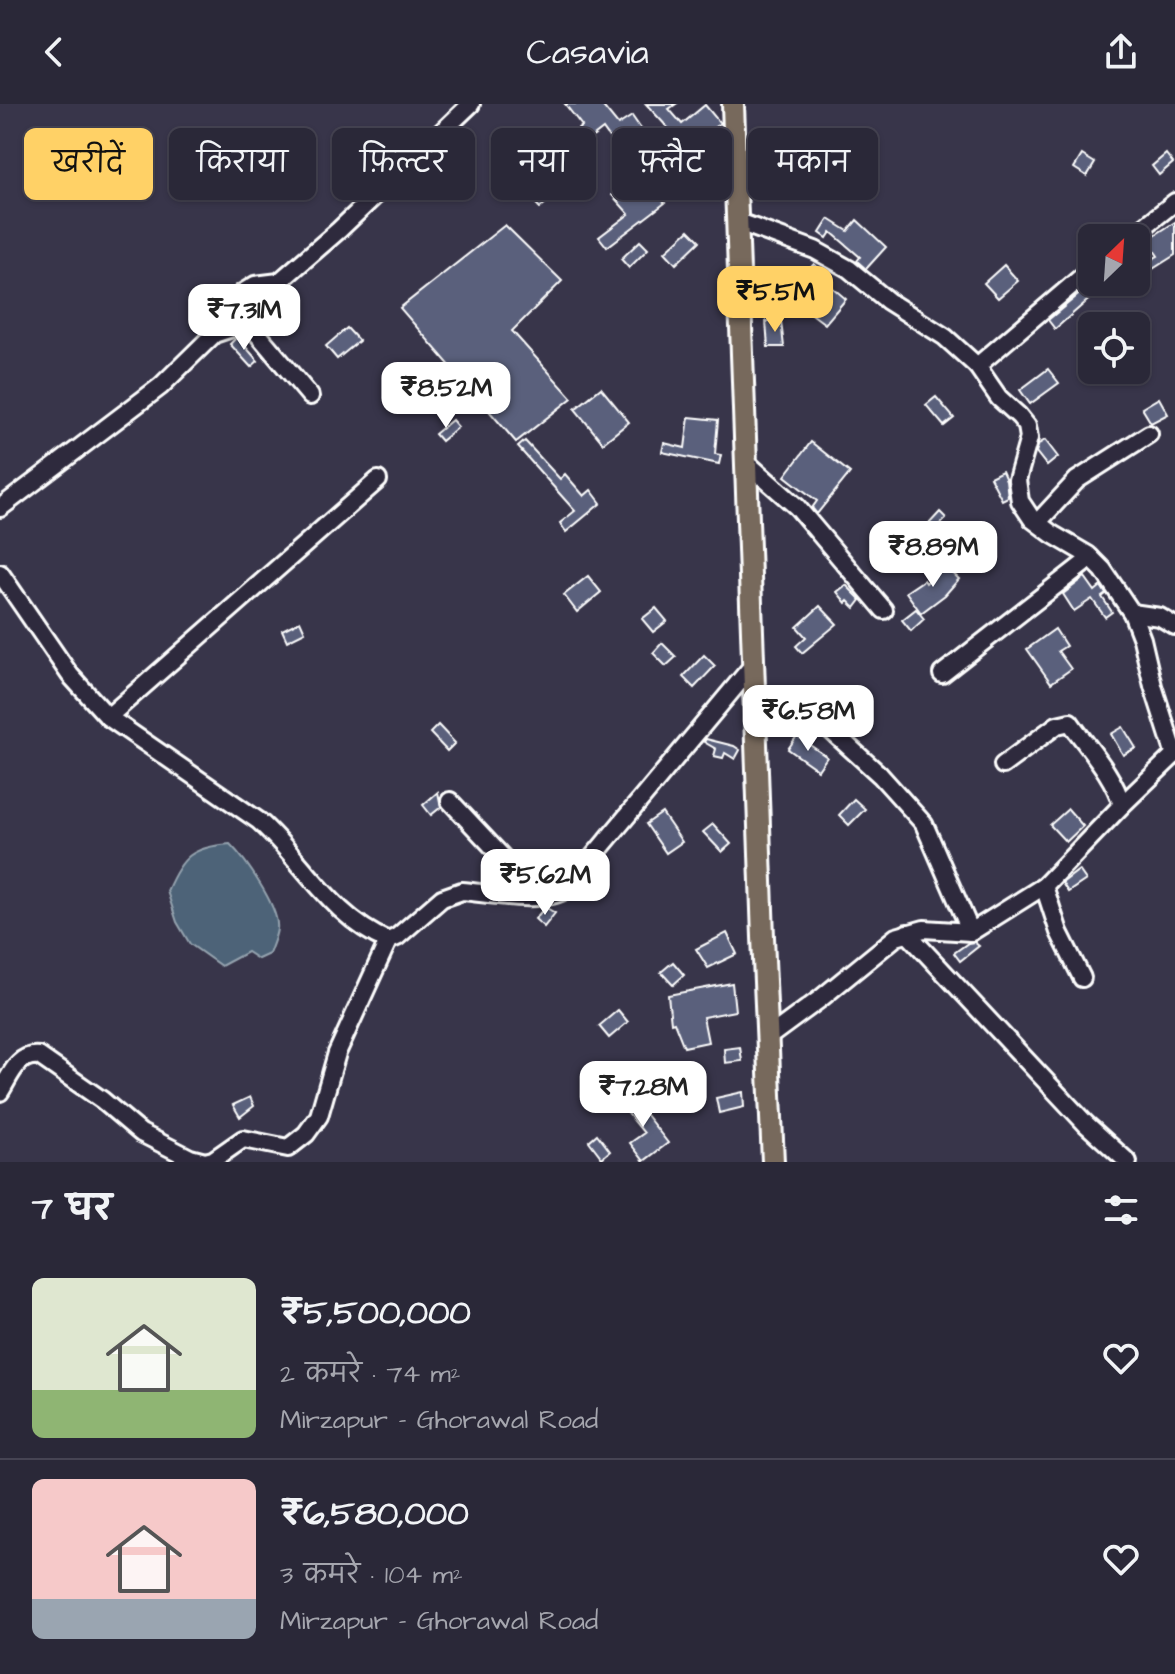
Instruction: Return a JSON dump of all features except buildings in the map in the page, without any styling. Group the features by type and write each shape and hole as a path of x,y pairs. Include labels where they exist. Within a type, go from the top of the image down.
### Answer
{"main road":[{"path":"733,104 773,1162"}],"street":[{"path":"0,508 161,386 214,334 229,329 242,293 255,285 279,282 339,230 471,104"},
{"path":"1148,224 1175,202"},
{"path":"736,221 840,262 888,301 945,337 977,366 999,398 1027,426 1029,438 1019,469 1017,489 1025,510 1052,534 1078,547 1091,558 1103,570 1132,613 1175,755 1044,886 971,932 924,929 896,937 767,1038"},
{"path":"977,366 1078,280"},
{"path":"235,313 246,320 310,396"},
{"path":"1038,522 1077,480 1149,434"},
{"path":"746,462 797,507 884,610"},
{"path":"108,717 378,480"},
{"path":"942,674 1091,558"},
{"path":"0,573 70,675 108,717 259,821 278,838 335,905 372,934 388,941"},
{"path":"1132,613 1160,617 1175,626"},
{"path":"0,1092 22,1058 39,1056 102,1100 141,1133 190,1158 205,1162 213,1160 243,1139 288,1148 306,1134 319,1116 337,1053 388,941 450,894 462,891 552,896 566,889 754,664"},
{"path":"814,715 880,775 924,824 971,932"},
{"path":"1003,765 1057,725 1070,722 1099,762 1122,805"},
{"path":"450,801 539,896"},
{"path":"1044,886 1059,932 1082,978"},
{"path":"907,933 1086,1124 1128,1162"}],"water":[{"path":"230,844 267,897 277,929 269,954 258,959 247,952 221,966 190,944 177,922 167,891 178,869 190,856 206,848"}]}
